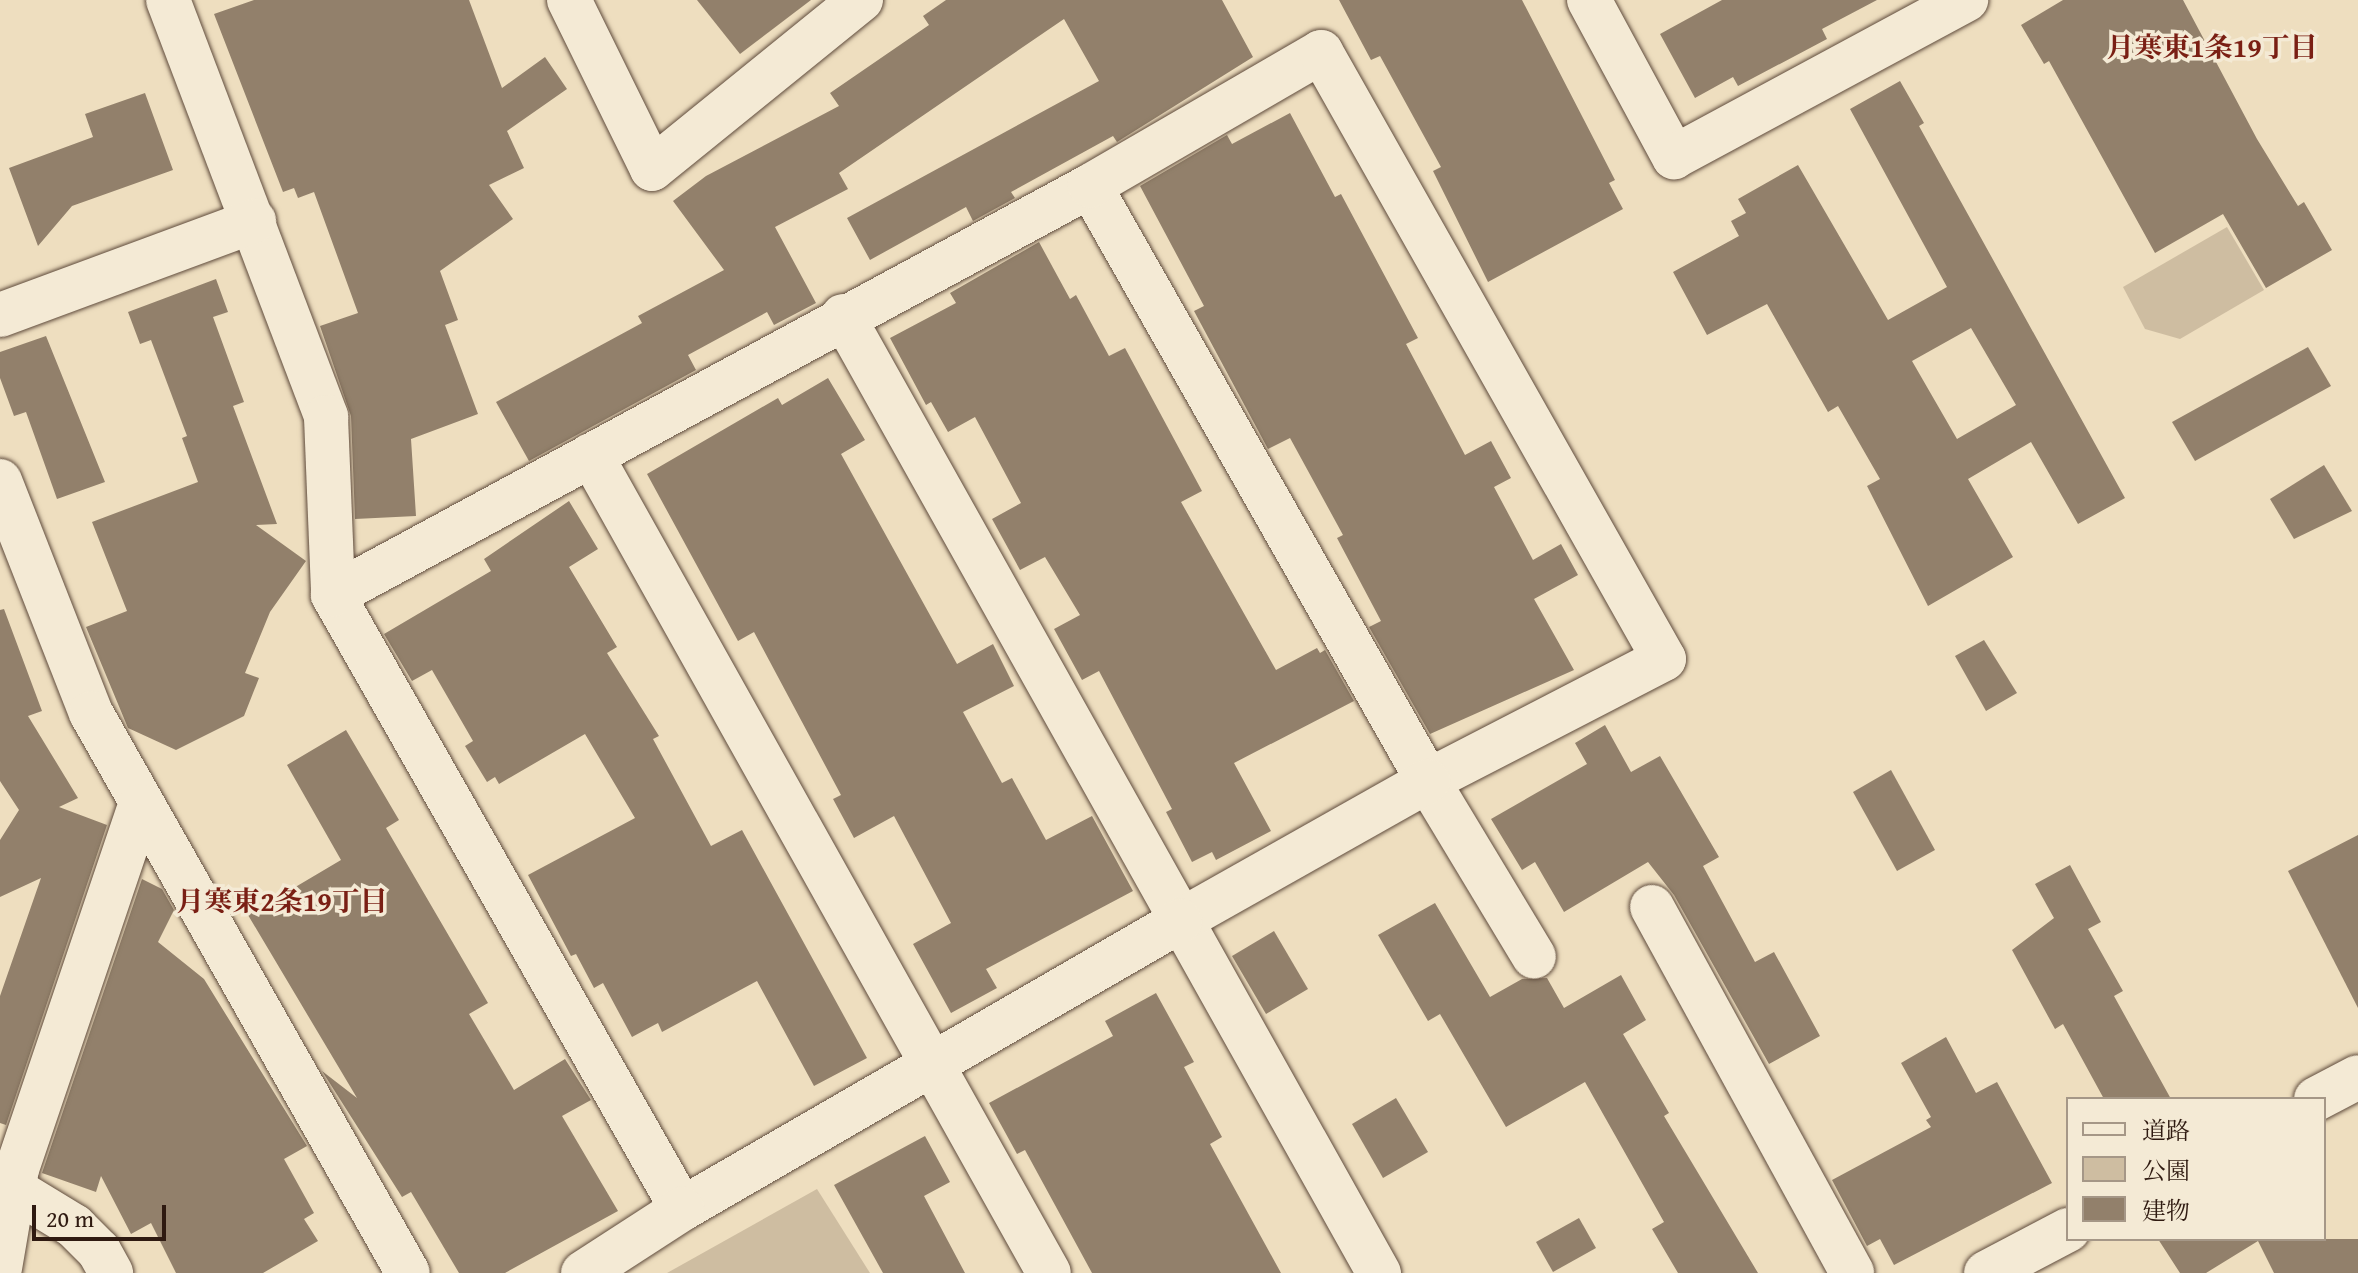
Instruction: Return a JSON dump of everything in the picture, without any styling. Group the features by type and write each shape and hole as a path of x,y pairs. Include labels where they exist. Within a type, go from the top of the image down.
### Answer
{"street":[{"path":"168,0 326,417 333,595 682,1209"},
{"path":"569,0 652,169 861,0"},
{"path":"1589,0 1674,157 1966,0"},
{"path":"333,595 843,316 1090,186 1321,52 1664,659 1428,781 1180,921 682,1209 583,1273"},
{"path":"1090,186 1428,781 1534,957"},
{"path":"0,315 254,221"},
{"path":"843,316 1379,1273"},
{"path":"591,455 1049,1273"},
{"path":"0,481 91,713 140,806 408,1273"},
{"path":"0,1268 9,1186 140,806"},
{"path":"1652,907 1852,1273"},
{"path":"2320,1097 2358,1077"},
{"path":"9,1186 74,1226 99,1251 111,1273"},
{"path":"1986,1273 2066,1231"}],"green space":[{"path":"2227,227 2264,290 2180,339 2145,329 2123,287"},
{"path":"817,1189 870,1273 667,1273"}],"building":[{"path":"254,0 469,0 502,88 545,57 567,89 507,131 524,168 489,185 513,219 440,271 458,320 445,325 478,414 411,439 416,516 355,519 351,416 320,326 358,313 314,192 298,198 294,188 283,192 214,14"},
{"path":"697,0 811,0 740,54"},
{"path":"946,0 1222,0 1253,57 1117,142 1113,136 1011,192 1015,198 973,221 966,207 870,260 847,218 1099,81 1064,19 839,173 848,189 775,227 816,303 774,325 767,312 688,355 696,370 529,461 496,402 642,323 638,316 724,270 673,201 706,176 839,106 830,93 929,25 923,16"},
{"path":"1339,0 1522,0 1615,180 1609,183 1623,209 1488,282 1433,171 1441,167 1380,56 1371,60"},
{"path":"1722,0 1877,0 1822,29 1827,39 1738,86 1733,77 1695,98 1660,34"},
{"path":"2063,0 2183,0 2257,139 2298,206 2304,202 2332,250 2266,288 2223,214 2155,253 2049,61 2044,64 2021,25"},
{"path":"1900,81 1924,123 1919,126 2125,498 2078,524 2031,442 1968,479 2013,557 1928,606 1867,486 1880,479 1838,406 1828,412 1767,304 1707,335 1673,272 1739,236 1731,221 1746,213 1738,199 1798,165 1888,320 1947,287 1850,109","holes":["1971,328 2016,405 1957,439 1912,361"]},
{"path":"145,93 173,170 72,206 38,246 9,168 93,137 85,114"},
{"path":"1290,113 1335,197 1341,194 1418,338 1406,344 1465,455 1491,441 1511,478 1494,487 1533,560 1561,544 1578,575 1534,599 1574,670 1430,734 1369,627 1381,621 1337,538 1343,535 1290,438 1268,449 1194,311 1204,306 1140,186 1227,135 1232,144"},
{"path":"1039,242 1070,299 1076,295 1109,356 1125,348 1202,491 1181,502 1276,670 1317,648 1320,653 1325,650 1354,701 1234,763 1271,831 1216,860 1212,852 1192,862 1166,812 1172,809 1099,671 1082,680 1054,629 1080,615 1045,557 1020,570 992,519 1021,503 975,417 948,432 931,402 926,405 890,338 956,303 950,293"},
{"path":"216,279 228,312 213,317 244,402 233,406 277,524 256,525 306,561 270,612 245,673 259,678 244,716 176,750 128,728 86,627 127,611 92,522 198,482 182,438 187,436 151,340 140,344 128,312"},
{"path":"46,336 105,482 57,499 26,412 14,416 0,378 0,352"},
{"path":"2308,347 2331,386 2195,461 2172,422"},
{"path":"828,378 865,440 841,454 957,664 993,644 1014,686 963,712 1002,783 1012,778 1046,840 1092,816 1133,891 986,969 997,988 951,1013 913,944 951,923 894,816 854,838 833,799 841,795 754,632 738,641 647,474 778,398 782,405"},
{"path":"2324,465 2352,511 2294,539 2270,499"},
{"path":"569,501 598,549 569,567 617,647 607,653 659,736 653,739 711,846 742,830 867,1058 814,1086 757,981 662,1032 658,1023 632,1037 603,983 594,988 576,954 571,956 528,875 635,818 585,734 499,784 495,777 487,782 465,746 473,741 432,670 412,681 384,634 491,571 484,559"},
{"path":"4,609 42,711 28,716 78,798 59,807 107,825 6,1125 0,1123 0,996 41,878 0,897 0,840 19,810 0,781 0,610"},
{"path":"1984,640 2017,693 1986,711 1955,656"},
{"path":"1605,725 1631,772 1660,756 1719,857 1703,866 1755,962 1774,952 1820,1036 1769,1064 1674,895 1648,862 1564,912 1535,862 1522,870 1491,819 1587,764 1575,743"},
{"path":"346,730 399,820 386,828 488,1003 469,1014 514,1090 565,1059 591,1100 562,1116 618,1211 505,1273 459,1273 411,1192 402,1197 322,1071 357,1098 248,915 341,860 287,765"},
{"path":"1891,770 1935,850 1897,871 1853,792"},
{"path":"2358,835 2358,1008 2288,871"},
{"path":"2070,865 2101,922 2088,929 2123,991 2114,996 2170,1097 2103,1097 2063,1024 2055,1029 2012,950 2054,918 2035,884"},
{"path":"142,879 162,889 174,910 158,942 204,979 307,1146 284,1159 314,1213 304,1219 318,1241 263,1273 176,1273 151,1223 131,1234 101,1176 96,1192 42,1173"},
{"path":"1435,903 1490,997 1522,979 1547,978 1564,1008 1621,975 1646,1020 1623,1034 1669,1113 1664,1116 1758,1273 1678,1273 1652,1229 1664,1222 1585,1082 1506,1127 1440,1014 1428,1021 1378,935"},
{"path":"1274,931 1308,989 1266,1014 1232,956"},
{"path":"1156,993 1194,1062 1184,1067 1222,1137 1210,1144 1281,1273 1092,1273 1025,1150 1017,1154 989,1103 1113,1036 1105,1021"},
{"path":"1946,1037 1976,1093 1997,1082 2052,1183 1894,1265 1880,1239 1867,1246 1832,1180 1931,1127 1926,1120 1931,1117 1901,1063"},
{"path":"1396,1098 1428,1152 1383,1178 1352,1124"},
{"path":"925,1136 950,1182 924,1196 965,1273 883,1273 834,1185"},
{"path":"1579,1218 1596,1248 1553,1272 1536,1242"},
{"path":"2358,1239 2358,1273 2274,1273 2258,1241"},
{"path":"2159,1241 2258,1241 2206,1273 2180,1273"}],"district":[{"name":"月寒東1条19丁目","path":"2212,47"},
{"name":"月寒東2条19丁目","path":"282,901"}]}
